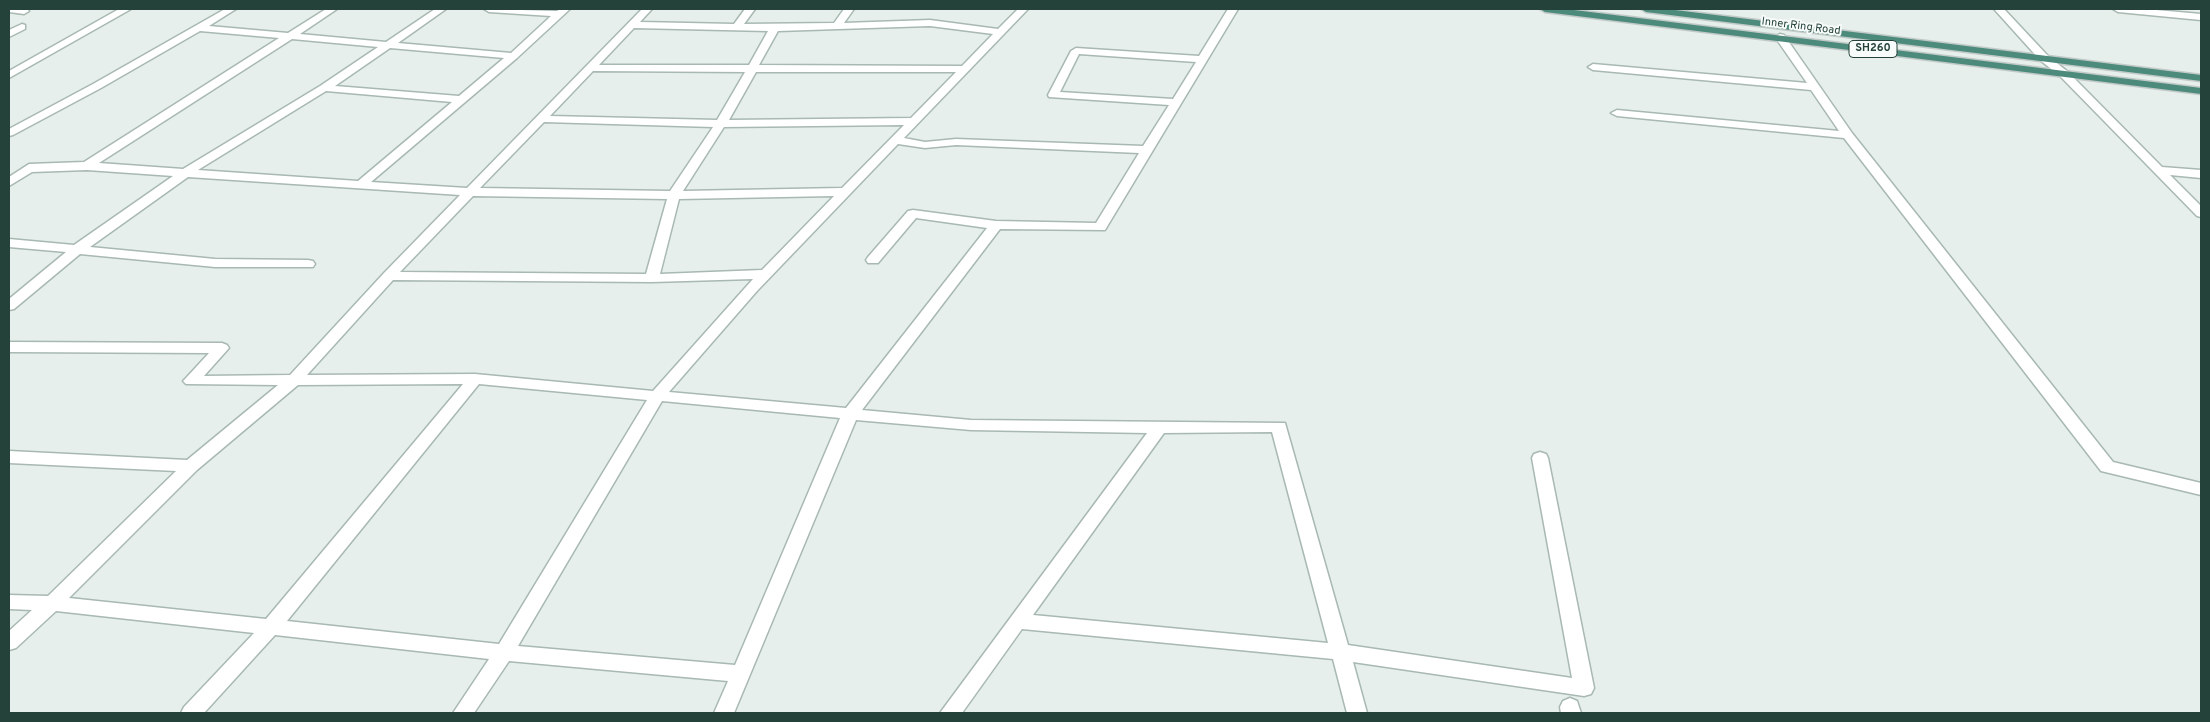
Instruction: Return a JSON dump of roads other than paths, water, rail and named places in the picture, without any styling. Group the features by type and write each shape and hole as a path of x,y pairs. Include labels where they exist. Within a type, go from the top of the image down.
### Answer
{"highway":[{"name":"Inner Ring Road","path":"1545,9 2201,91"},
{"name":"Inner Ring Road","path":"1646,9 2201,78"}],"street":[{"path":"9,9 24,11"},
{"path":"9,75 126,9"},
{"path":"9,133 97,86 231,9"},
{"path":"87,166 332,9"},
{"path":"9,306 78,249 185,173 324,88 441,9"},
{"path":"488,9 562,11"},
{"path":"9,642 52,603 191,466 294,380 389,276 647,9"},
{"path":"738,27 750,9"},
{"path":"837,26 849,9"},
{"path":"463,713 504,652 657,396 766,274 1023,9"},
{"path":"873,260 914,214 996,225 1100,227 1233,9"},
{"path":"1999,9 2044,58 2064,74 2201,213"},
{"path":"2118,9 2201,17"},
{"path":"360,185 513,56 562,11"},
{"path":"632,25 775,28 837,26 931,19 1001,32"},
{"path":"9,34 22,27"},
{"path":"198,28 513,56"},
{"path":"652,278 674,195 721,124 775,28"},
{"path":"1780,37 1848,135 2106,467 2201,489"},
{"path":"1176,102 1053,95 1076,51 1202,59"},
{"path":"1594,67 1815,87"},
{"path":"591,68 752,70 965,69"},
{"path":"324,88 460,99"},
{"path":"1617,113 1848,135"},
{"path":"542,119 721,124 914,121"},
{"path":"896,140 925,145 956,142 1146,150"},
{"path":"9,168 87,166 471,192 674,195 846,192"},
{"path":"9,182 30,168 38,168"},
{"path":"2159,170 2201,174"},
{"path":"724,713 850,414 996,225"},
{"path":"9,243 215,263 308,264"},
{"path":"389,276 652,278 766,274"},
{"path":"9,347 222,348 191,381 475,379 971,425 1159,428 1279,427 1356,713"},
{"path":"190,713 270,627 372,507 475,379"},
{"path":"950,713 1159,428"},
{"path":"9,457 101,460 191,466"},
{"path":"1017,621 1340,652 1584,688 1540,458"},
{"path":"9,602 52,603 504,652 741,674"}]}
